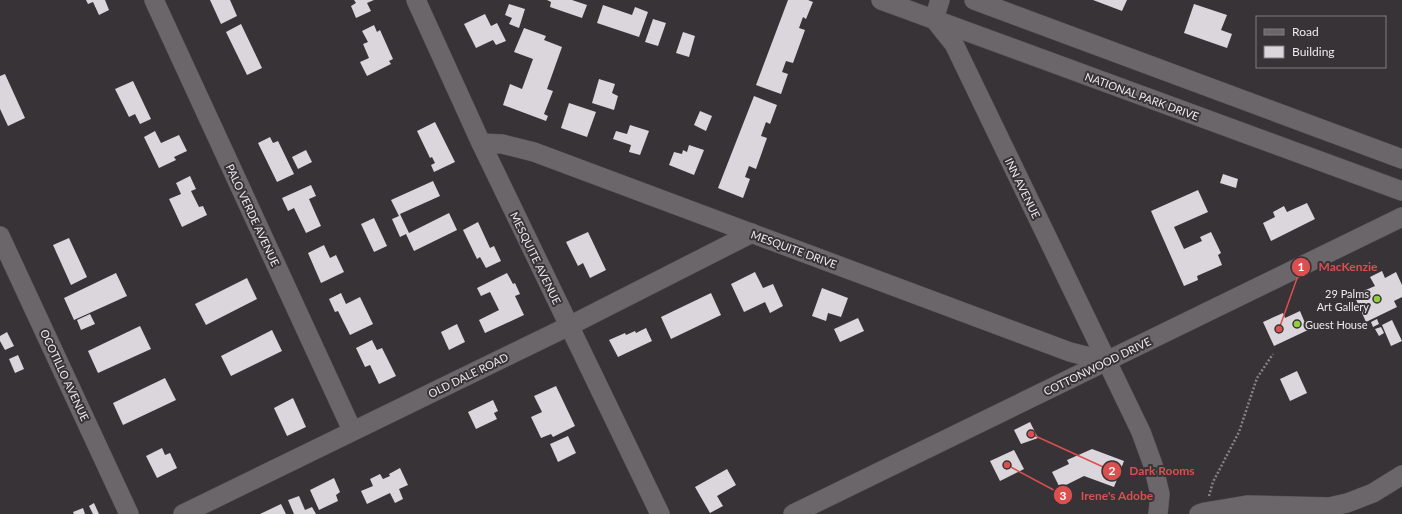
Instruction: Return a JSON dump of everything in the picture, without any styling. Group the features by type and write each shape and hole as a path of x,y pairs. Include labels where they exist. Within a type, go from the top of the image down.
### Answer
{"street":[{"name":"PALO VERDE AVENUE","path":"154,0 352,430"},
{"name":"MESQUITE AVENUE","path":"416,0 481,143 660,514"},
{"name":"NATIONAL PARK DRIVE","path":"881,0 1402,191"},
{"path":"934,19 940,0"},
{"path":"974,0 1402,159"},
{"name":"INN AVENUE","path":"934,19 954,44 1141,432 1153,465 1160,494 1158,514"},
{"name":"MESQUITE DRIVE","path":"481,143 502,144 534,152 1070,352 1106,361"},
{"name":"COTTONWOOD DRIVE","path":"793,514 1402,217"},
{"name":"OLD DALE ROAD","path":"183,514 352,430 569,326 752,233"},
{"name":"OCOTILLO AVENUE","path":"0,236 129,514"},
{"path":"1202,513 1247,506 1329,507 1347,503 1373,493 1402,476"}],"path":[{"path":"1202,513 1213,482 1240,432 1257,378 1273,354"}],"building":[{"path":"86,0 105,0 109,10 99,15 93,2 88,4"},
{"path":"210,0 230,0 237,16 221,24"},
{"path":"354,0 374,0 367,3 371,11 356,18 351,6 356,3"},
{"path":"547,0 572,0 587,5 582,18 550,7 551,2"},
{"path":"788,0 808,0 813,2 806,19 803,17 799,28 805,30 793,63 786,61 782,72 788,74 781,94 756,85"},
{"path":"1093,0 1127,0 1122,11"},
{"path":"509,4 525,9 519,28 509,24 512,18 505,15"},
{"path":"1194,4 1227,15 1221,30 1232,34 1227,48 1184,33"},
{"path":"603,5 632,15 635,7 648,12 639,37 597,23"},
{"path":"485,14 491,26 497,23 506,41 496,45 493,40 476,48 464,24"},
{"path":"653,19 666,23 658,46 645,42"},
{"path":"241,24 262,68 247,75 226,32"},
{"path":"374,25 377,32 380,30 393,59 389,61 391,64 367,76 360,62 369,58 363,44 368,42 362,31"},
{"path":"524,28 546,36 544,40 562,47 547,89 553,91 544,114 548,116 546,121 503,105 510,84 522,89 533,59 514,52"},
{"path":"683,32 695,36 689,57 676,53"},
{"path":"5,74 25,118 8,126 0,109 0,76"},
{"path":"599,79 615,84 612,93 618,96 614,110 592,103"},
{"path":"133,81 151,119 140,124 135,114 129,117 115,89"},
{"path":"754,96 777,105 770,124 766,122 761,136 767,138 756,169 749,166 745,177 750,179 743,198 718,188"},
{"path":"569,103 596,112 587,137 561,128"},
{"path":"700,111 712,116 706,131 694,125"},
{"path":"435,122 455,162 434,172 431,165 435,163 432,157 430,158 417,131"},
{"path":"630,125 649,131 640,155 629,152 631,145 613,139 616,131 627,134"},
{"path":"155,131 161,143 179,135 187,151 174,157 176,160 159,168 144,137"},
{"path":"270,137 273,143 278,141 294,174 277,182 258,143"},
{"path":"689,145 704,150 694,175 669,165 674,152 682,154 683,150 687,152"},
{"path":"306,150 312,162 298,169 292,157"},
{"path":"1223,174 1238,179 1236,188 1220,183"},
{"path":"190,176 196,189 191,191 199,207 203,206 207,215 182,227 169,199 181,194 176,183"},
{"path":"433,181 440,196 400,214 409,233 449,213 457,230 414,251 406,234 400,237 392,219 399,216 391,200"},
{"path":"311,185 316,196 309,199 321,226 306,233 294,208 288,211 282,198"},
{"path":"1198,190 1208,212 1174,227 1184,249 1202,241 1200,237 1211,232 1221,253 1218,255 1222,265 1197,276 1198,280 1184,286 1151,211"},
{"path":"1307,203 1315,219 1271,241 1263,223 1275,217 1273,212 1284,206 1287,212"},
{"path":"374,218 387,246 374,252 361,224"},
{"path":"478,222 490,248 494,246 501,261 486,268 480,257 477,259 463,230"},
{"path":"588,232 606,270 590,278 583,263 578,266 566,242"},
{"path":"69,238 87,277 71,285 53,245"},
{"path":"324,245 330,258 336,255 344,272 321,283 308,253"},
{"name":"29 Palms Art Gallery","path":"1382,271 1385,278 1396,272 1402,285 1402,297 1394,301 1397,307 1366,322 1354,295 1375,286 1370,277"},
{"path":"755,272 763,288 773,284 783,306 770,313 765,302 744,312 731,284"},
{"path":"116,273 127,296 74,320 64,298"},
{"path":"507,273 513,284 515,283 520,294 515,296 524,315 485,333 479,320 499,310 490,292 481,296 477,288"},
{"path":"247,278 257,299 206,325 195,304"},
{"path":"822,288 848,298 841,317 828,313 826,321 812,316"},
{"path":"341,293 346,304 360,297 373,324 350,335 338,311 335,312 329,299"},
{"path":"711,293 721,315 671,339 661,317"},
{"path":"1300,311 1308,330 1274,346 1263,322 1283,313 1285,318"},
{"path":"90,314 95,324 81,330 77,320"},
{"path":"858,318 864,331 840,342 834,329"},
{"path":"1377,319 1379,324 1373,327 1371,322"},
{"path":"1392,320 1402,341 1391,346 1382,325"},
{"path":"457,324 465,342 449,350 441,332"},
{"path":"140,326 151,349 98,373 88,351"},
{"path":"1381,327 1384,333 1379,336 1375,329"},
{"path":"646,328 652,341 618,357 609,340 625,333 626,335 635,331 636,333"},
{"path":"272,330 282,351 231,376 221,356"},
{"path":"7,332 14,346 5,350 0,341 0,336"},
{"path":"372,340 377,350 382,348 396,376 379,384 370,365 365,367 356,348"},
{"path":"18,355 24,369 15,373 9,359"},
{"path":"1297,371 1307,393 1290,401 1280,379"},
{"path":"165,378 176,400 123,425 113,403"},
{"path":"556,386 575,426 553,437 551,434 541,438 531,417 542,412 534,396"},
{"path":"293,398 306,427 287,436 274,408"},
{"path":"493,400 498,411 494,413 497,419 476,429 468,412"},
{"path":"1030,422 1038,438 1021,444 1014,430"},
{"path":"568,436 576,453 558,462 550,444"},
{"path":"162,448 165,455 170,453 177,468 157,478 146,456"},
{"path":"1092,449 1124,461 1114,487 1084,476 1060,488 1052,472 1069,464 1067,460"},
{"path":"1014,450 1024,469 1000,481 990,461"},
{"path":"400,468 408,485 399,489 403,499 395,503 390,493 367,504 361,491 373,486 370,479 380,474 383,479 390,476 389,474"},
{"path":"727,469 736,485 717,496 723,506 710,513 695,487"},
{"path":"334,478 340,492 336,495 338,501 319,510 310,490"},
{"path":"299,496 305,510 312,507 316,514 294,514 288,500"},
{"path":"94,503 99,514 93,514 89,506"},
{"path":"281,504 286,514 260,514"},
{"path":"83,508 85,514 74,514 73,512"}],"place":[{"name":"29 Palms Art Gallery","path":"1377,299"},
{"name":"Guest House","path":"1297,324"},
{"name":"MacKenzie","path":"1279,329"},
{"name":"Dark Rooms","path":"1031,434"},
{"name":"Irene's Adobe","path":"1007,465"}]}
